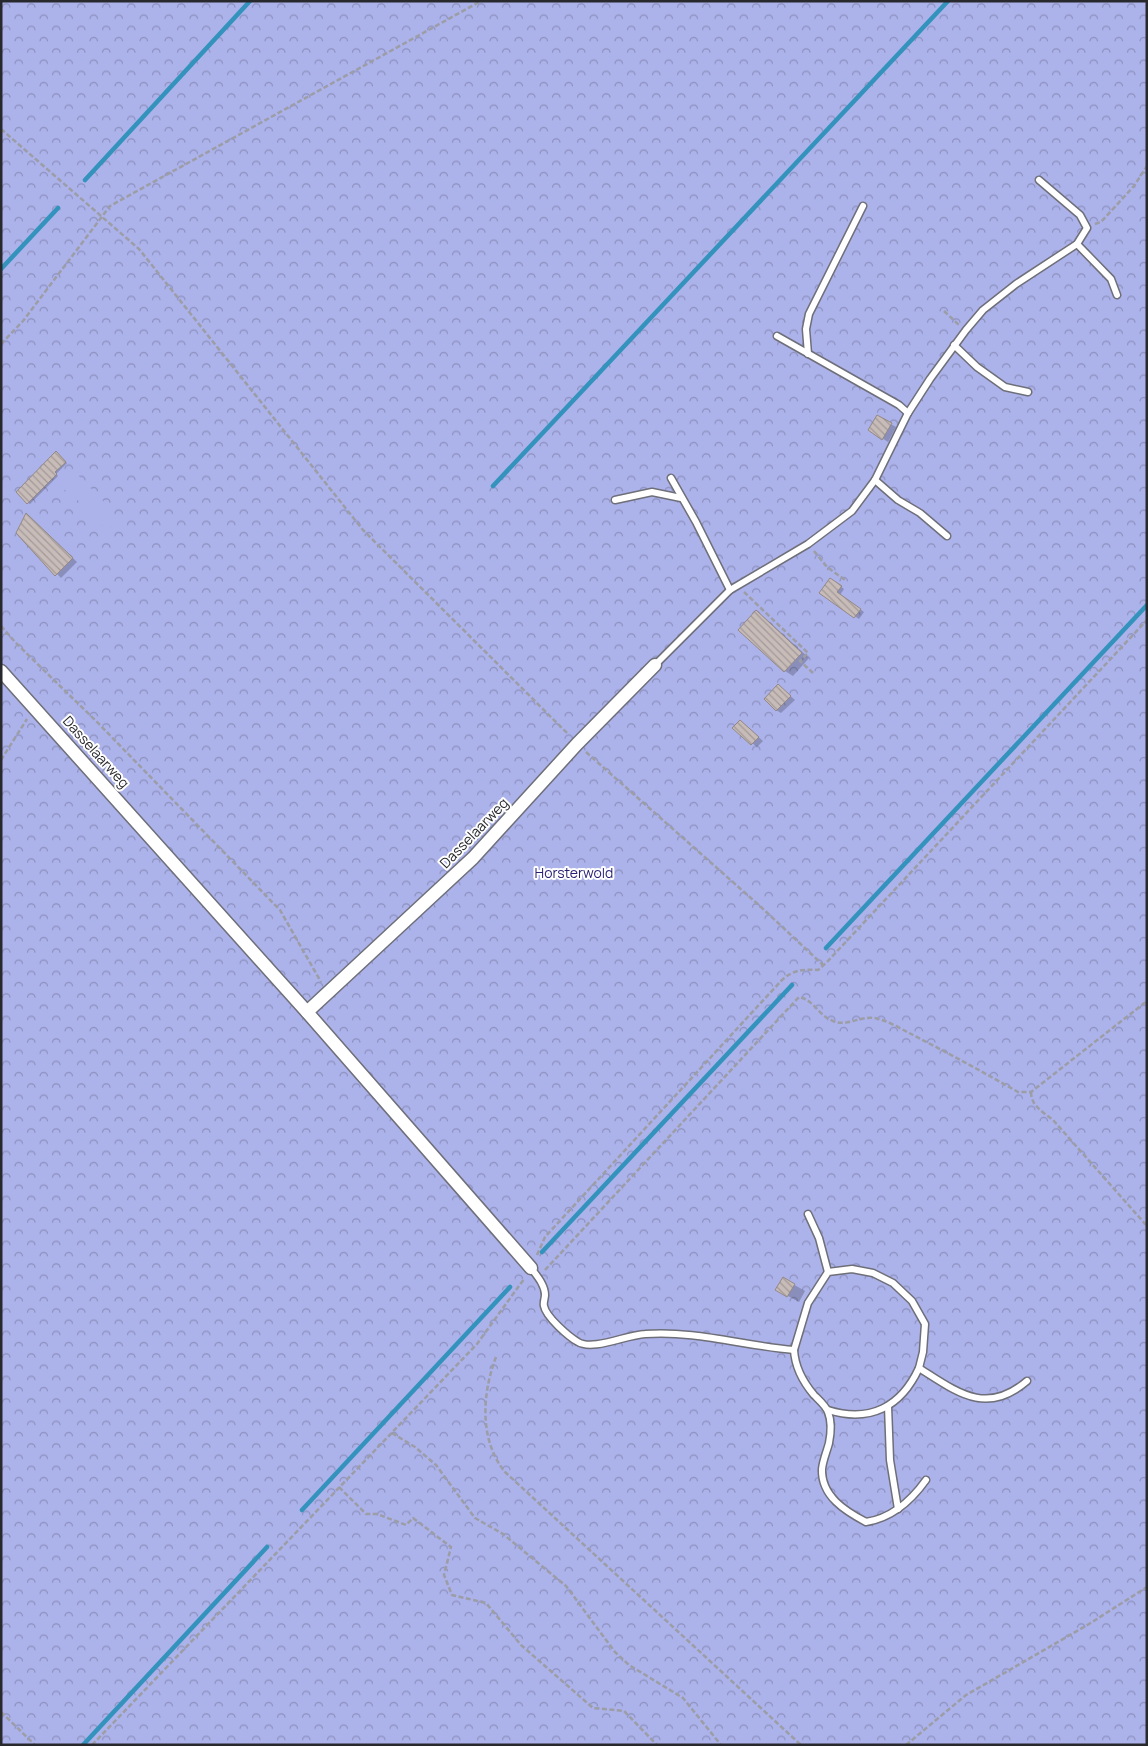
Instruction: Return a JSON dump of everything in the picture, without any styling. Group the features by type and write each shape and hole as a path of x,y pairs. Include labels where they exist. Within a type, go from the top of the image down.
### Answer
{"street":[{"name":"Dasselaarweg","path":"307,1012 473,858 577,744 655,665"},
{"name":"Dasselaarweg","path":"1,671 36,706 535,1273"}],"lane":[{"path":"655,665 730,590 808,544 852,511 875,480 908,414 966,330 984,310 1003,294 1077,244 1087,228 1080,215 1039,180"},
{"path":"808,354 806,336 810,314 863,206"},
{"path":"1077,244 1111,279 1117,295"},
{"path":"777,336 899,405 908,414"},
{"path":"954,345 977,367 1006,387 1028,392"},
{"path":"671,478 696,522 730,590"},
{"path":"875,480 898,500 920,513 947,536"},
{"path":"615,500 652,492 681,498"},
{"path":"808,1214 820,1238 828,1272 808,1303 794,1350 795,1362 801,1376 828,1410 831,1422 822,1473 828,1492 838,1504 866,1522 881,1520 918,1492 926,1480"},
{"path":"828,1272 852,1269 873,1273 893,1283 912,1301 925,1324 923,1352 919,1368 900,1397 888,1406 861,1415 844,1415 828,1410"},
{"path":"535,1273 545,1293 544,1306 551,1320 578,1342 594,1346 620,1337 645,1334 671,1334 794,1350"},
{"path":"919,1368 964,1395 984,1399 1013,1393 1027,1381"},
{"path":"888,1406 890,1460 898,1508"}],"path":[{"path":"1,344 23,321 110,206 481,1"},
{"path":"1,129 139,249 363,530 577,744 761,907 823,965"},
{"path":"1087,228 1101,222 1134,186 1147,166"},
{"path":"944,310 966,330"},
{"path":"808,544 827,566 845,580"},
{"path":"739,585 807,651 808,653 800,661 813,673"},
{"path":"535,1273 545,1237 788,973 807,969 818,970 1147,620"},
{"path":"1,626 280,910 328,993"},
{"path":"1,760 36,706"},
{"path":"92,1745 477,1344 535,1273 799,998 806,998 825,1017 834,1022 846,1023 858,1018 874,1018 882,1021 928,1042 1018,1092 1031,1092 1147,1001"},
{"path":"1031,1092 1031,1099 1035,1105 1053,1120 1147,1226"},
{"path":"496,1357 486,1394 488,1430 495,1460 505,1472 801,1745"},
{"path":"392,1433 415,1447 436,1465 475,1518 503,1534 566,1586 615,1652 636,1669 684,1698 721,1745"},
{"path":"339,1487 366,1514 377,1514 406,1524 413,1518 451,1547 444,1575 452,1595 486,1603 521,1646 593,1708 624,1711 657,1745"},
{"path":"906,1745 966,1695 1089,1624 1147,1587"},
{"path":"1,1712 35,1745"}],"green space":[{"name":"Horsterwold","path":"1,1 1147,1 1147,1745 1,1745"},
{"path":"58,469 64,472 73,470 104,502 112,527 102,525 91,518 78,500 75,500 53,478"}],"building":[{"path":"877,415 892,423 882,440 868,430"},
{"path":"56,451 66,462 55,472 57,474 27,504 16,492"},
{"path":"26,513 73,558 55,576 16,533"},
{"path":"830,578 842,586 837,592 861,609 854,618 819,593"},
{"path":"756,610 802,653 784,672 738,630"},
{"path":"778,684 791,696 776,711 764,699"},
{"path":"740,720 759,737 751,745 732,728"},
{"path":"783,1277 795,1284 787,1297 775,1290"}],"waterway":[{"path":"85,180 250,1"},
{"path":"493,486 948,1"},
{"path":"1,269 58,208"},
{"path":"826,948 1147,605"},
{"path":"542,1252 792,985"},
{"path":"302,1510 510,1287"},
{"path":"83,1745 267,1547"}]}
